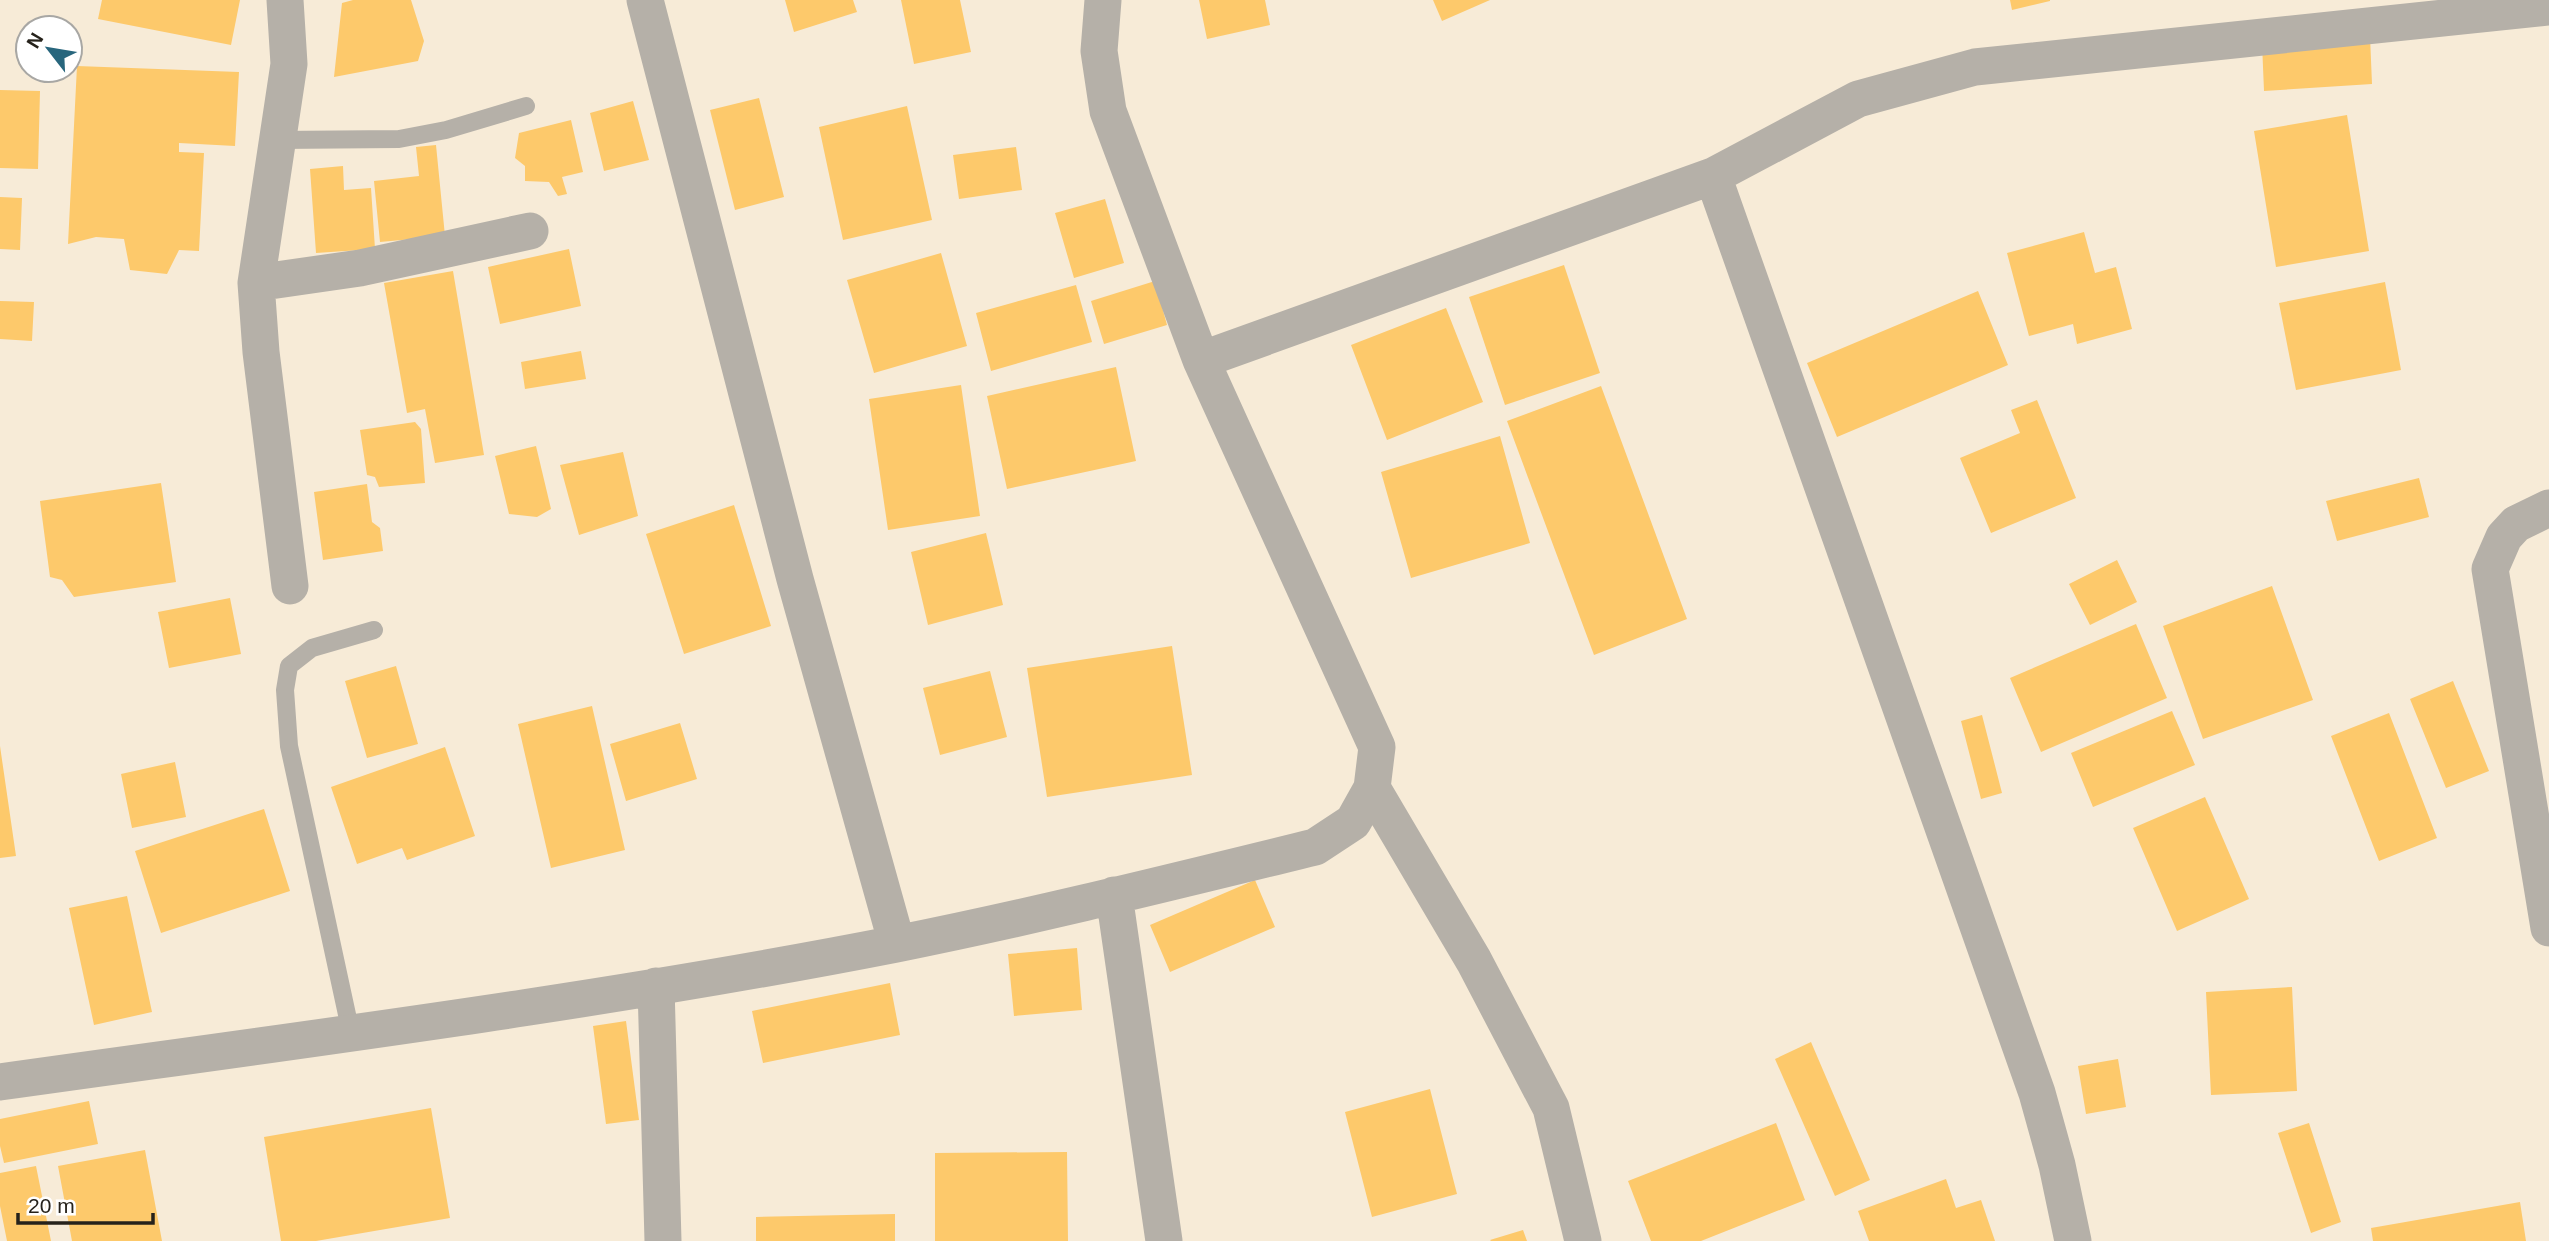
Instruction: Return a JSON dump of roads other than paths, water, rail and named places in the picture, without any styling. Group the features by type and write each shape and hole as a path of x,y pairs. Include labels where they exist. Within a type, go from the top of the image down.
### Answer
{"street":[{"path":"285,0 289,64 256,282 261,352 290,586"},
{"path":"645,0 795,579 897,944"},
{"path":"0,1082 351,1033 656,986 897,944 1315,847 1353,822 1372,788 1377,747 1201,360 1108,111 1099,51 1103,0"},
{"path":"1201,360 1713,176 1858,99 1975,67 2549,7"},
{"path":"1713,176 2037,1093 2057,1165 2073,1241"},
{"path":"256,282 360,268 530,231"},
{"path":"2549,508 2516,524 2504,537 2490,569 2549,928"},
{"path":"1372,788 1474,961 1551,1108 1583,1241"},
{"path":"1114,895 1164,1241"},
{"path":"656,986 663,1241"}],"lane":[{"path":"277,140 399,139 446,130 526,106"},
{"path":"351,1033 289,746 285,690 289,666 312,648 374,630"}]}
